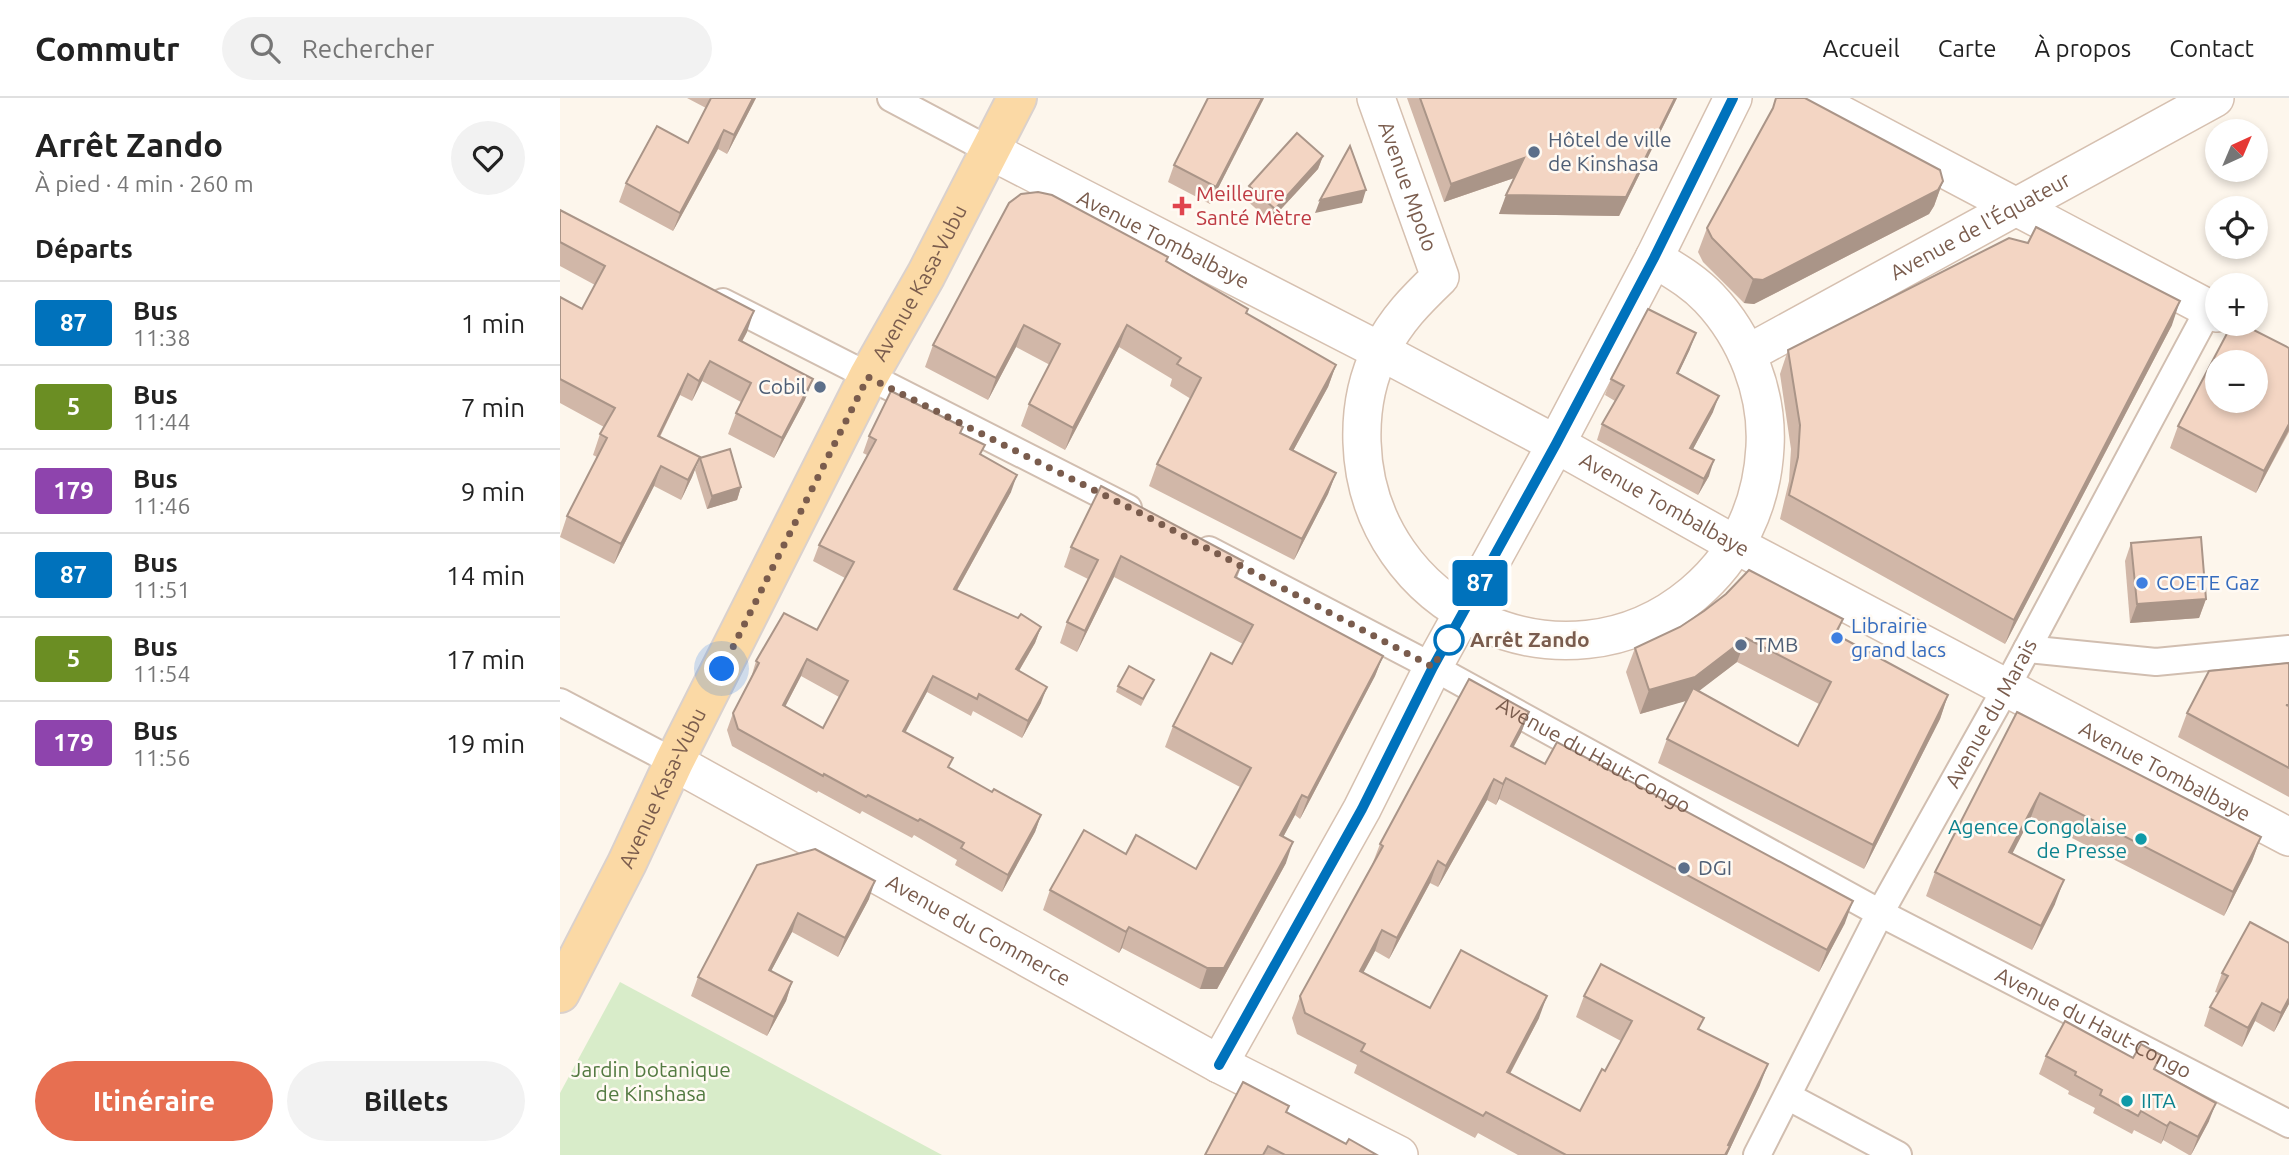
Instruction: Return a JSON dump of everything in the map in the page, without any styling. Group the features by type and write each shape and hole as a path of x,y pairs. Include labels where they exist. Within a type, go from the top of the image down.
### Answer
{"main road":[{"name":"Avenue Kasa-Vubu","path":"560,993 868,377 926,275 1017,98"}],"street":[{"name":"Avenue Tombalbaye","path":"891,98 1381,351 1556,444 1736,545 2289,837"},
{"name":"Avenue Mpolo","path":"1376,98 1440,277 1406,310 1381,351"},
{"path":"1219,1065 1362,809 1433,667 1556,444 1654,258 1733,98"},
{"path":"1810,98 2205,307"},
{"name":"Avenue de l'Équateur","path":"1747,354 2215,98"},
{"path":"1381,351 1367,386 1362,423 1363,461 1370,498 1385,533 1406,565 1432,592 1463,614 1504,632 1548,640 1592,640 1635,629 1675,609 1709,580 1736,545 1754,509 1765,458 1766,431 1760,391 1747,354 1730,324 1709,298 1683,275 1654,258"},
{"path":"705,293 1154,521"},
{"name":"Avenue du Marais","path":"1757,1155 1789,1097 1880,913 2027,649 2218,336"},
{"name":"Avenue du Haut-Congo","path":"1190,540 1433,667 1880,913 2289,1124"},
{"path":"2027,649 2156,662 2289,649"},
{"name":"Avenue du Commerce","path":"560,702 674,762 1219,1065 1399,1155"},
{"path":"1789,1097 1898,1155"}],"green space":[{"name":"Jardin botanique de Kinshasa","path":"620,982 942,1155 560,1155 560,1093"}],"building":[{"path":"711,98 753,98 734,135 724,130 680,213 626,183 657,126 688,143"},
{"path":"1208,98 1262,98 1216,187 1174,165"},
{"name":"Hôtel de ville de Kinshasa","path":"1420,98 1675,98 1626,197 1506,195 1524,158 1451,184"},
{"path":"1776,98 1805,98 1940,170 1943,181 1938,190 1763,280 1753,279 1712,238 1707,228"},
{"path":"1297,133 1323,156 1275,209 1249,186"},
{"path":"1350,146 1366,190 1320,200"},
{"path":"1038,192 1052,195 1168,257 1166,261 1248,309 1246,313 1336,365 1290,449 1336,473 1302,539 1157,464 1201,378 1177,364 1181,358 1127,325 1073,428 1029,404 1060,344 1024,325 996,378 933,345 1009,203 1021,194"},
{"path":"560,210 754,311 739,340 813,379 782,438 736,413 751,383 710,361 699,381 688,374 658,436 700,457 688,480 661,466 621,544 567,516 607,438 600,434 615,408 560,379 560,297 582,309 605,266 560,242"},
{"path":"2036,227 2180,301 2014,620 1789,495 1798,457 1800,425 1788,350 2009,238 2028,243"},
{"path":"1648,309 1696,333 1677,373 1719,396 1690,448 1714,460 1704,479 1602,424 1624,386 1611,379"},
{"path":"2226,336 2266,336 2289,348 2289,424 2264,471 2178,426 2205,375 2205,413 2268,413 2268,350 2218,350"},
{"path":"891,391 963,427 960,433 985,445 980,454 1017,475 954,589 1018,618 1021,614 1041,627 1016,669 1047,687 1028,721 979,694 977,699 933,676 903,731 953,758 948,767 1041,815 1008,875 961,848 964,843 920,819 918,821 824,774 823,776 738,729 733,713 759,663 756,661 784,613 817,630 854,562 819,545 876,440 869,436","holes":["807,659 848,681 823,728 783,705"]},
{"path":"730,449 741,487 712,496 700,458"},
{"path":"1101,486 1243,561 1235,577 1383,656 1308,798 1302,795 1280,835 1293,842 1224,968 1207,968 1129,927 1126,932 1050,890 1084,830 1126,854 1136,835 1196,869 1251,768 1173,726 1211,653 1232,664 1253,625 1121,556 1085,631 1067,622 1098,560 1071,547"},
{"path":"2201,537 2206,599 2137,604 2131,543"},
{"path":"1749,570 1843,619 1835,634 1948,695 1873,845 1667,739 1693,688 1798,746 1831,682 1746,638 1695,677 1649,690 1635,648 1680,627 1704,611 1726,594"},
{"path":"2289,663 2289,705 2286,705 2289,706 2289,768 2187,713 2209,671"},
{"path":"1129,666 1154,680 1143,699 1118,686"},
{"path":"1469,679 1529,712 1511,746 1545,764 1557,742 1853,901 1827,950 1506,778 1503,784 1494,779 1446,866 1438,861 1397,938 1382,930 1360,971 1430,1008 1461,950 1547,996 1507,1072 1580,1111 1632,1021 1584,996 1601,964 1704,1018 1698,1029 1768,1064 1725,1155 1566,1155 1486,1112 1483,1116 1361,1051 1365,1044 1305,1013 1300,996 1383,846 1380,844"},
{"name":"Agence Congolaise de Presse","path":"2017,712 2261,837 2233,892 2040,793 2009,852 2064,880 2041,926 1935,872"},
{"path":"815,849 875,881 845,938 798,913 769,970 792,982 774,1017 698,977 757,865"},
{"path":"2250,922 2289,943 2289,998 2281,1013 2262,1003 2248,1028 2210,1007 2228,976 2222,973"},
{"path":"2065,1021 2133,1058 2141,1044 2161,1055 2154,1069 2216,1103 2198,1137 2170,1122 2167,1126 2141,1111 2138,1116 2100,1095 2102,1090 2046,1056"},
{"path":"1243,1082 1289,1106 1286,1112 1346,1144 1349,1139 1377,1155 1285,1155 1268,1146 1263,1155 1205,1155"}],"bus line":[{"name":"87","path":"1219,1065 1362,809 1433,667 1556,444 1654,258 1733,98"}],"place":[{"name":"Hôtel de ville de Kinshasa","path":"1534,152"},
{"name":"Meilleure Santé Mètre","path":"1182,206"},
{"name":"Cobil","path":"820,387"},
{"name":"COETE Gaz","path":"2142,583"},
{"name":"Librairie grand lacs","path":"1837,638"},
{"name":"Arrêt Zando","path":"1449,640"},
{"name":"TMB","path":"1741,645"},
{"name":"Agence Congolaise de Presse","path":"2141,839"},
{"name":"DGI","path":"1684,868"},
{"name":"IITA","path":"2127,1101"}],"route":[{"path":"722,669 868,377 1142,514 1433,667 1453,632 1449,640"}]}
